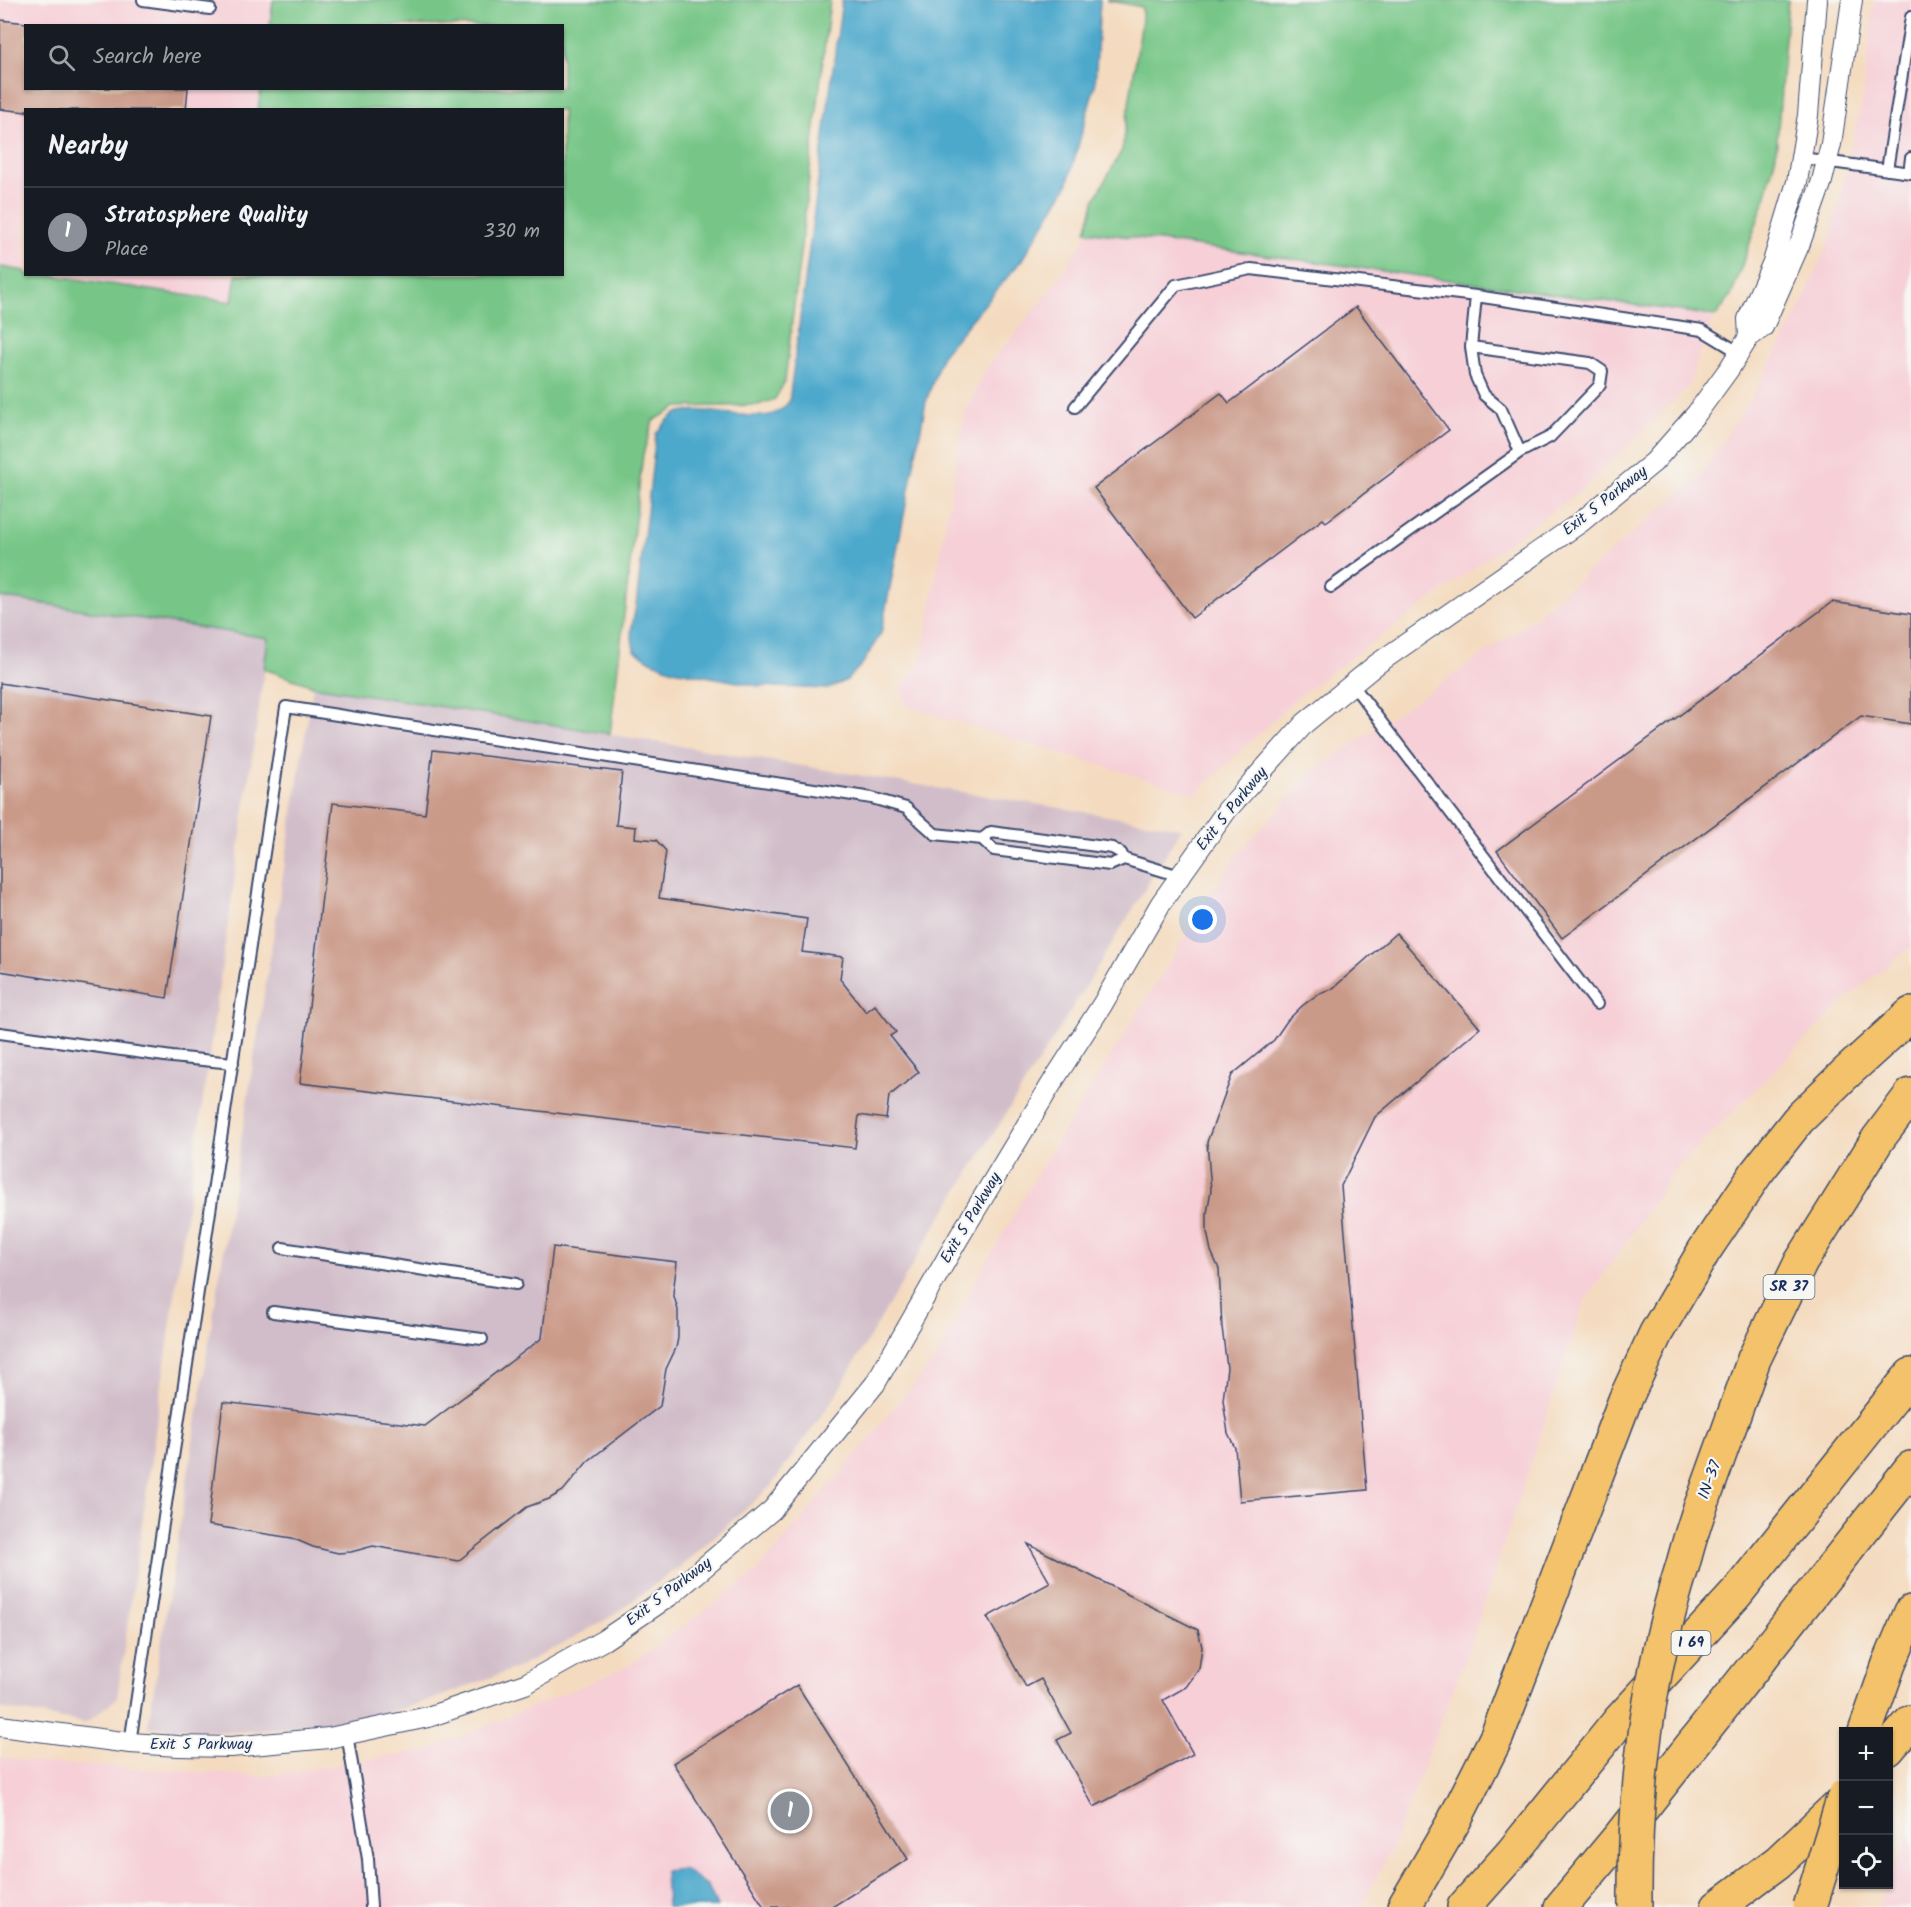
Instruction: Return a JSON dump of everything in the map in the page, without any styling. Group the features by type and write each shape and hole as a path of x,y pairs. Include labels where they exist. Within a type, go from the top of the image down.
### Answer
{"highway":[{"path":"1404,1907 1454,1821 1497,1736 1625,1400 1656,1333 1704,1251 1757,1172 1798,1120 1911,1014"},
{"name":"IN-37","path":"1635,1907 1638,1786 1647,1712 1669,1606 1704,1498 1754,1359 1801,1262 1878,1139 1911,1095"},
{"name":"I 69","path":"1464,1907 1512,1854 1619,1721 1737,1594 1911,1375"},
{"path":"1561,1907 1621,1835 1911,1467"},
{"path":"1866,1727 1911,1612"},
{"path":"1893,1743 1911,1722"},
{"path":"1718,1907 1778,1862 1839,1803"},
{"path":"1810,1907 1839,1814"}],"street":[{"name":"Exit 5 Parkway","path":"1744,345 1748,319 1776,254 1791,208 1802,158 1808,115 1817,0"},
{"name":"Exit 5 Parkway","path":"0,1726 130,1743 231,1747 329,1738 428,1717 525,1684 604,1640 671,1594 772,1510 874,1384 958,1239 1102,1005 1161,903 1227,810 1305,723 1377,663 1581,522 1626,487 1674,440 1697,413 1744,345 1763,327 1783,285 1811,213 1827,161 1852,0"}],"lane":[{"path":"143,0 210,9"},
{"path":"1887,170 1911,17"},
{"path":"1802,158 1910,173 1911,158"},
{"path":"1075,407 1176,285 1251,269 1476,296 1702,330 1744,345"},
{"path":"1476,296 1471,347 1475,375 1484,394 1501,410 1520,452"},
{"path":"1331,587 1520,452 1550,437 1600,385 1602,371 1590,363 1471,347"},
{"path":"1352,684 1597,1004"},
{"path":"130,1743 286,707 872,798 906,808 935,834 982,839 994,850 1110,866 1124,859 1180,876"},
{"path":"982,839 991,832 1112,848 1121,853 1124,859"},
{"path":"0,1033 172,1057 233,1063"},
{"path":"282,1248 516,1284"},
{"path":"273,1312 482,1339"},
{"path":"347,1734 368,1859 371,1907"}],"shaded area":[{"path":"0,0 273,0 270,24 24,24 24,90 261,90 258,108 24,108 24,271 0,267"},
{"path":"1874,0 1911,0 1911,946 1843,1002 1677,1167 1584,1303 1469,1648 1392,1847 1361,1907 0,1907 0,1757 43,1763 267,1776 429,1750 629,1666 757,1572 939,1353 977,1279 1039,1171 1235,857 1316,769 1522,628 1700,476 1753,395 1796,317 1830,240 1863,97"},
{"path":"1086,231 1716,316 1711,323 1688,387 1585,487 1300,695 1195,794 908,707 900,689 921,662 965,413 985,370 1046,296 1084,241"},
{"path":"55,276 236,276 232,302"},
{"path":"0,597 269,638 117,1698 86,1723 0,1708"},
{"path":"313,686 1182,828 933,1230 832,1401 770,1487 685,1563 609,1618 519,1667 431,1700 337,1727 229,1732 148,1727"},
{"path":"1911,1830 1911,1907 1879,1907 1885,1889 1893,1889 1893,1868"}],"green space":[{"path":"273,0 830,0 785,381 775,399 758,405 677,407 653,421 643,454 610,734 313,686 264,669 268,638 0,597 0,267 24,271 24,276 55,276 232,302 236,276 564,276 564,108 258,108 261,90 564,90 564,24 270,24"},
{"path":"1106,0 1788,0 1776,154 1765,199 1732,294 1716,316 1086,231 1095,199 1122,150 1142,20 1142,7"}],"water":[{"path":"842,0 1100,0 1095,85 1067,186 1021,261 942,355 926,402 881,633 863,663 847,680 827,689 759,686 673,670 651,661 634,650 631,631 636,606 656,434 670,418 681,412 704,411 746,416 770,415 789,402"},
{"path":"683,1869 708,1886 717,1907 667,1907 665,1871"}],"building":[{"path":"0,20 26,23 24,24 24,90 188,90 186,108 24,108 24,112 0,109"},
{"path":"1356,307 1449,430 1326,522 1323,519 1192,618 1094,488 1221,393 1229,403"},
{"path":"1832,602 1911,614 1911,724 1861,716 1562,938 1497,851"},
{"path":"0,683 211,716 167,998 0,971"},
{"path":"433,750 622,772 616,825 636,827 635,838 656,840 666,851 659,898 807,919 802,952 843,957 840,979 866,1012 875,1005 896,1032 890,1036 919,1072 889,1096 886,1119 859,1115 855,1148 300,1083 333,803 425,814"},
{"path":"1396,933 1480,1028 1375,1117 1341,1186 1367,1490 1240,1501 1235,1448 1228,1433 1223,1400 1227,1368 1219,1269 1211,1251 1207,1232 1207,1213 1211,1190 1207,1142 1232,1075 1274,1040 1287,1021 1302,1006 1317,995 1332,989"},
{"path":"553,1247 677,1262 673,1293 678,1310 678,1338 666,1369 660,1406 588,1461 563,1491 527,1507 458,1561 373,1546 338,1553 313,1547 292,1538 208,1525 223,1402 425,1426 542,1338"},
{"path":"1028,1544 1198,1630 1202,1647 1199,1669 1186,1687 1163,1700 1193,1754 1094,1807 1057,1740 1071,1733 1041,1679 1026,1687 987,1617 1050,1583"},
{"path":"797,1685 908,1859 832,1907 764,1907 673,1763"}],"place":[{"name":"Stratosphere Quality","path":"790,1811"}]}
